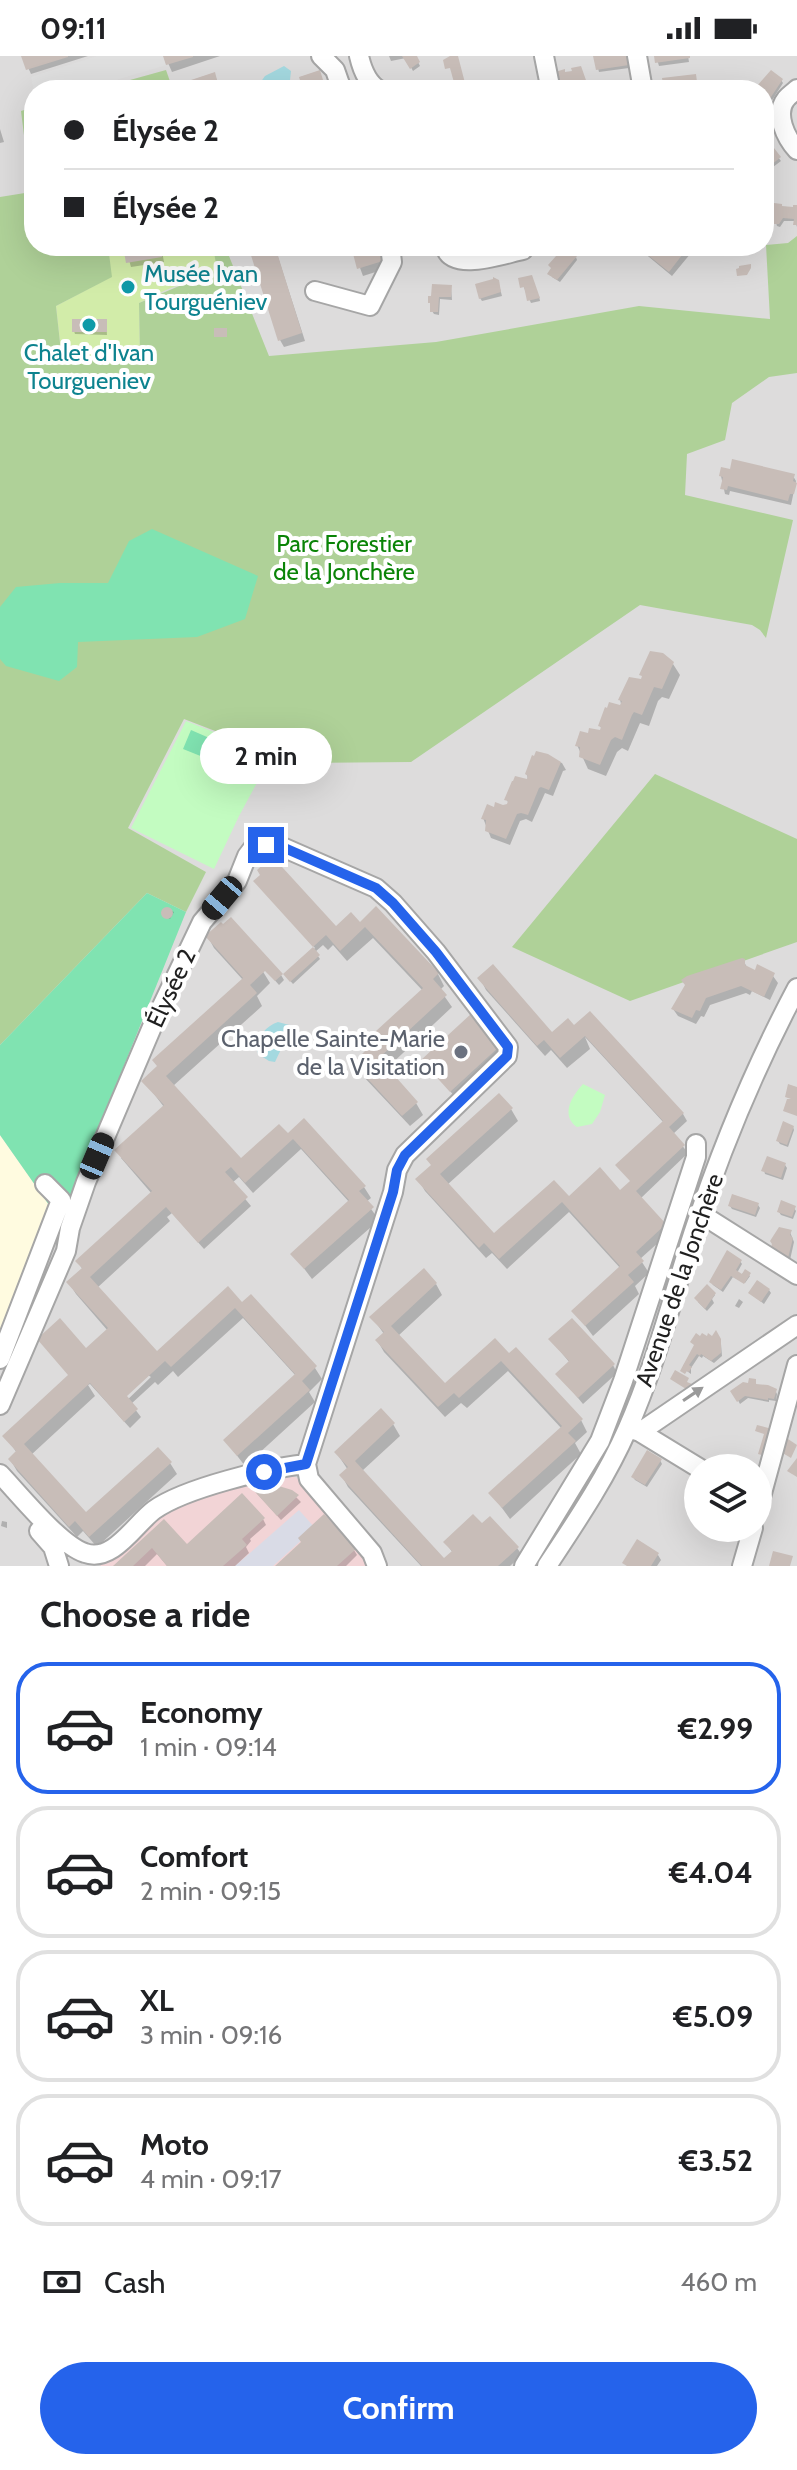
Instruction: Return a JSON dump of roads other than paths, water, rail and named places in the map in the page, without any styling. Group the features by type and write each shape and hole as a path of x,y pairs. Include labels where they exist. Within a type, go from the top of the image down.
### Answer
{"street":[{"path":"321,56 335,70 338,80"},
{"path":"359,56 369,80"},
{"path":"544,56 549,80"},
{"path":"637,56 641,80"},
{"path":"797,89 785,99 782,112 788,141 797,150"},
{"path":"315,291 370,306 392,262 391,256"},
{"path":"450,256 455,260 469,261 494,256"},
{"name":"Élysée 2","path":"0,1405 66,1251 70,1228 86,1182 152,1027 202,922 237,881 253,848 280,846 376,888 436,952 508,1047 507,1056 405,1155 397,1170 393,1192 306,1464"},
{"name":"Avenue de la Jonchère","path":"547,1566 634,1430 701,1214 741,1103 797,988"},
{"path":"524,1566 600,1441 623,1381 696,1157 696,1144"},
{"path":"0,1359 61,1200 45,1184"},
{"path":"701,1214 797,1275"},
{"path":"684,1459 634,1430 797,1325"},
{"path":"772,1455 797,1365"},
{"path":"0,1474 65,1541 83,1553 93,1555 113,1548 155,1510 185,1494 285,1466 306,1464 309,1479 363,1540 377,1566"},
{"path":"0,1490 53,1547 59,1566"},
{"path":"742,1566 749,1542"}],"water":[{"path":"284,66 291,71 290,80 262,80"},
{"path":"278,1022 293,1026 298,1035 283,1045 275,1062 258,1054 257,1049 262,1034"}],"place":[{"name":"Musée Ivan Tourguéniev","path":"128,287"},
{"name":"Chalet d'Ivan Tourgueniev","path":"89,325"},
{"name":"Chapelle Sainte-Marie de la Visitation","path":"461,1052"}],"park label":[{"name":"Parc Forestier de la Jonchère","path":"344,557"}]}
